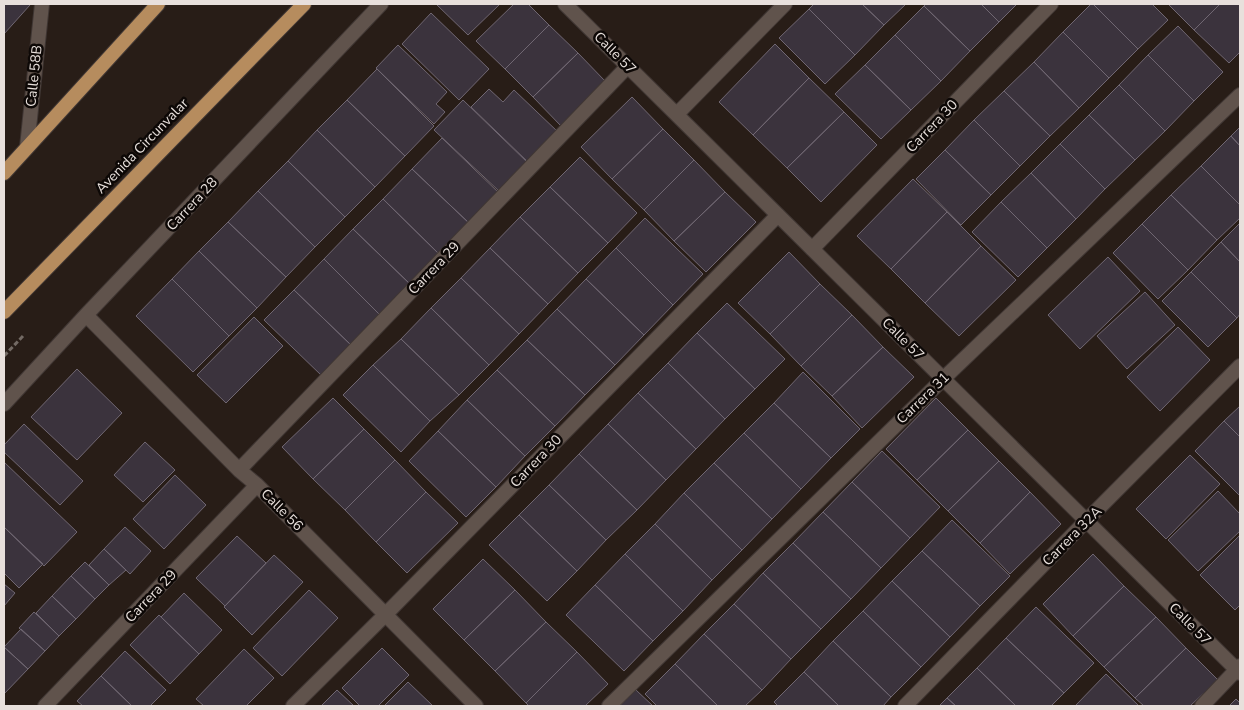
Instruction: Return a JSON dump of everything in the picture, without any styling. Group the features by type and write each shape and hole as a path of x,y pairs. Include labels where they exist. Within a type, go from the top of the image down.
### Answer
{"highway":[{"path":"4,173 158,4"},
{"name":"Avenida Circunvalar","path":"4,312 304,4"}],"street":[{"name":"Calle 58B","path":"27,147 42,4"},
{"name":"Carrera 28","path":"4,404 381,4"},
{"name":"Calle 57","path":"565,4 1239,670"},
{"path":"677,114 785,4"},
{"name":"Carrera 30","path":"812,249 1051,4"},
{"name":"Carrera 29","path":"240,470 628,66"},
{"name":"Carrera 31","path":"610,706 943,378 1240,95"},
{"name":"Carrera 30","path":"293,706 385,615 778,215"},
{"name":"Calle 56","path":"86,316 476,706"},
{"name":"Carrera 32A","path":"905,706 1240,366"},
{"name":"Carrera 29","path":"45,706 257,485"},
{"path":"1202,706 1239,670"}],"path":[{"path":"4,356 26,332"}],"building":[{"path":"4,4 30,5 4,34"},
{"path":"436,4 500,4 468,35"},
{"path":"514,4 528,4 549,25 505,69 476,41"},
{"path":"814,4 862,4 884,25 855,55 809,9"},
{"path":"862,4 906,4 884,25"},
{"path":"926,4 981,4 999,22 970,51 924,6"},
{"path":"981,4 1017,4 999,22"},
{"path":"1091,4 1138,49 1109,78 1063,32"},
{"path":"1093,4 1152,4 1168,20 1138,49"},
{"path":"1168,4 1220,4 1194,30"},
{"path":"1220,4 1240,4 1240,52 1229,63 1194,30"},
{"path":"924,6 970,51 941,81 895,35"},
{"path":"809,9 855,55 825,84 779,38"},
{"path":"431,13 489,69 459,100 402,44"},
{"path":"549,25 578,53 533,97 505,69"},
{"path":"1178,26 1223,72 1194,101 1148,55"},
{"path":"1063,32 1109,78 1079,108 1034,62"},
{"path":"895,35 941,81 911,110 865,65"},
{"path":"775,44 809,78 753,135 719,102"},
{"path":"398,45 447,92 436,104 445,112 434,124 376,68"},
{"path":"578,53 605,81 561,126 533,97"},
{"path":"1148,55 1194,101 1165,131 1119,85"},
{"path":"1034,62 1079,108 1050,136 1004,91"},
{"path":"865,65 911,110 881,139 835,94"},
{"path":"377,69 434,126 405,156 347,100"},
{"path":"809,78 844,112 787,168 753,135"},
{"path":"1119,85 1165,131 1135,160 1089,115"},
{"path":"489,89 503,102 514,90 558,132 529,163 471,107"},
{"path":"1004,91 1050,136 1020,166 974,120"},
{"path":"632,97 663,129 612,179 581,147"},
{"path":"347,100 405,156 375,187 317,130"},
{"path":"463,100 528,163 500,192 434,130"},
{"path":"844,112 877,145 821,202 787,168"},
{"path":"1089,115 1135,160 1105,189 1060,144"},
{"path":"974,120 1020,166 991,195 945,150"},
{"path":"1240,127 1240,146 1231,136"},
{"path":"663,129 694,160 644,210 612,179"},
{"path":"317,130 375,187 345,217 288,161"},
{"path":"1231,136 1240,146 1240,205 1201,166"},
{"path":"442,138 500,194 470,224 412,169"},
{"path":"1060,144 1105,189 1076,219 1031,173"},
{"path":"945,150 991,195 961,225 916,179"},
{"path":"580,157 637,213 608,243 550,187"},
{"path":"694,160 725,192 674,241 644,210"},
{"path":"288,161 345,217 315,247 258,191"},
{"path":"1201,166 1240,205 1240,218 1217,240 1171,195"},
{"path":"412,169 470,224 440,255 383,199"},
{"path":"1031,173 1076,219 1047,248 1001,202"},
{"path":"913,179 947,212 891,269 857,236"},
{"path":"550,187 608,243 578,273 520,217"},
{"path":"258,191 315,247 286,277 228,222"},
{"path":"725,192 756,222 706,272 674,241"},
{"path":"1171,195 1217,240 1188,270 1142,224"},
{"path":"383,199 440,255 411,285 353,229"},
{"path":"1001,202 1047,248 1018,277 972,232"},
{"path":"947,212 981,246 925,303 891,269"},
{"path":"520,217 578,273 548,304 490,248"},
{"path":"645,218 703,274 673,305 616,248"},
{"path":"228,222 286,277 257,308 199,251"},
{"path":"1240,223 1240,262 1221,242"},
{"path":"1142,224 1188,270 1158,299 1113,253"},
{"path":"353,229 411,285 381,316 324,259"},
{"path":"1221,242 1240,262 1240,314 1237,318 1191,272"},
{"path":"981,246 1016,280 959,336 925,303"},
{"path":"490,248 548,304 519,334 461,278"},
{"path":"616,248 673,305 644,335 586,279"},
{"path":"199,251 257,308 229,336 172,279"},
{"path":"789,252 820,284 770,334 738,303"},
{"path":"1108,257 1140,291 1080,349 1048,315"},
{"path":"324,259 381,316 352,346 294,290"},
{"path":"1191,272 1237,318 1208,347 1162,301"},
{"path":"461,278 519,334 489,365 431,308"},
{"path":"172,279 229,336 193,372 136,316"},
{"path":"586,279 644,335 615,365 557,309"},
{"path":"820,284 852,315 801,366 770,334"},
{"path":"294,290 352,346 322,376 264,320"},
{"path":"1145,292 1175,325 1127,369 1097,336"},
{"path":"727,303 785,359 755,389 697,333"},
{"path":"431,308 489,365 459,395 401,339"},
{"path":"557,309 615,365 585,395 527,340"},
{"path":"852,315 883,347 832,396 801,366"},
{"path":"254,317 283,346 226,403 197,375"},
{"path":"1178,327 1210,360 1160,411 1127,377"},
{"path":"697,333 755,389 725,419 668,363"},
{"path":"401,339 459,395 430,421 373,365"},
{"path":"527,340 585,395 555,426 497,370"},
{"path":"883,347 914,377 862,428 832,396"},
{"path":"668,363 725,419 696,449 638,393"},
{"path":"373,365 430,421 401,452 343,395"},
{"path":"77,369 122,413 77,460 31,417"},
{"path":"497,370 555,426 525,456 467,400"},
{"path":"803,372 860,429 831,458 774,403"},
{"path":"638,393 696,449 666,480 608,424"},
{"path":"333,398 364,429 313,479 282,447"},
{"path":"936,398 968,430 917,480 886,449"},
{"path":"467,400 525,456 496,487 438,431"},
{"path":"774,403 831,458 801,489 744,433"},
{"path":"1240,406 1240,437 1224,421"},
{"path":"1224,421 1240,437 1240,496 1195,451"},
{"path":"24,424 83,481 60,505 4,452 4,445"},
{"path":"608,424 666,480 637,510 579,454"},
{"path":"364,429 395,460 345,510 313,479"},
{"path":"968,430 999,461 948,511 917,480"},
{"path":"438,431 496,487 466,517 409,461"},
{"path":"744,433 801,489 772,519 714,463"},
{"path":"145,442 175,470 143,502 114,475"},
{"path":"882,451 940,507 910,538 852,482"},
{"path":"579,454 637,510 606,540 549,485"},
{"path":"1190,455 1220,484 1166,539 1136,509"},
{"path":"395,460 426,492 376,542 345,510"},
{"path":"999,461 1030,492 980,543 948,511"},
{"path":"4,462 77,532 44,566 4,527"},
{"path":"714,463 772,519 742,550 684,493"},
{"path":"175,475 206,505 164,549 133,519"},
{"path":"852,482 910,538 881,568 823,512"},
{"path":"549,485 606,540 577,571 519,515"},
{"path":"1218,491 1240,514 1240,531 1198,571 1168,540"},
{"path":"426,492 458,523 407,573 376,542"},
{"path":"1030,492 1061,524 1010,574 980,543"},
{"path":"684,493 742,550 712,580 655,524"},
{"path":"823,512 881,568 851,599 793,543"},
{"path":"519,515 577,571 547,601 489,545"},
{"path":"952,520 1010,576 980,606 922,551"},
{"path":"655,524 712,580 683,611 625,554"},
{"path":"4,527 43,564 19,588 4,573"},
{"path":"125,527 151,551 130,574 104,549"},
{"path":"1240,535 1240,605 1235,610 1200,575"},
{"path":"237,536 266,563 225,606 196,578"},
{"path":"793,543 851,599 821,629 763,573"},
{"path":"104,549 126,570 109,585 89,565"},
{"path":"922,551 980,606 950,637 892,581"},
{"path":"625,554 683,611 653,641 595,585"},
{"path":"1093,554 1124,586 1073,636 1043,604"},
{"path":"274,555 303,582 252,635 224,607"},
{"path":"483,559 515,590 464,640 433,609"},
{"path":"85,562 109,585 95,599 71,576"},
{"path":"763,573 821,629 791,659 734,604"},
{"path":"71,576 95,599 76,619 52,596"},
{"path":"892,581 950,637 921,667 863,611"},
{"path":"4,584 15,593 4,606"},
{"path":"595,585 653,641 624,671 566,615"},
{"path":"1124,586 1156,617 1104,667 1073,636"},
{"path":"309,590 338,618 282,676 253,648"},
{"path":"515,590 546,622 495,671 464,640"},
{"path":"184,593 222,630 199,654 161,617"},
{"path":"52,596 76,619 59,636 36,613"},
{"path":"734,604 791,659 762,690 704,634"},
{"path":"1036,607 1094,663 1064,693 1006,638"},
{"path":"863,611 921,667 891,697 833,641"},
{"path":"34,612 59,636 45,651 19,628"},
{"path":"159,615 199,654 170,684 130,645"},
{"path":"1156,617 1186,648 1135,698 1104,667"},
{"path":"546,622 577,652 526,703 495,671"},
{"path":"21,629 45,651 28,669 4,647"},
{"path":"704,634 762,690 745,706 718,706 675,664"},
{"path":"1006,638 1064,693 1051,706 1016,706 977,668"},
{"path":"833,641 891,697 883,706 839,706 804,672"},
{"path":"4,647 28,669 4,694"},
{"path":"382,648 409,675 378,706 360,706 342,688"},
{"path":"1186,648 1218,680 1190,706 1144,706 1135,698"},
{"path":"244,649 274,678 246,706 204,706 196,699"},
{"path":"125,651 166,690 150,706 132,706 101,676"},
{"path":"577,652 608,684 585,706 529,706 526,703"},
{"path":"675,664 718,706 657,706 645,694"},
{"path":"977,668 1016,706 956,706 947,698"},
{"path":"804,672 839,706 778,706 774,702"},
{"path":"1106,674 1139,706 1076,705"},
{"path":"101,676 132,706 83,706 77,701"},
{"path":"408,682 433,706 384,706"},
{"path":"337,690 354,706 321,706"},
{"path":"636,690 653,706 620,706"},
{"path":"947,698 956,706 939,706"},
{"path":"1236,699 1240,706 1229,706"}]}
